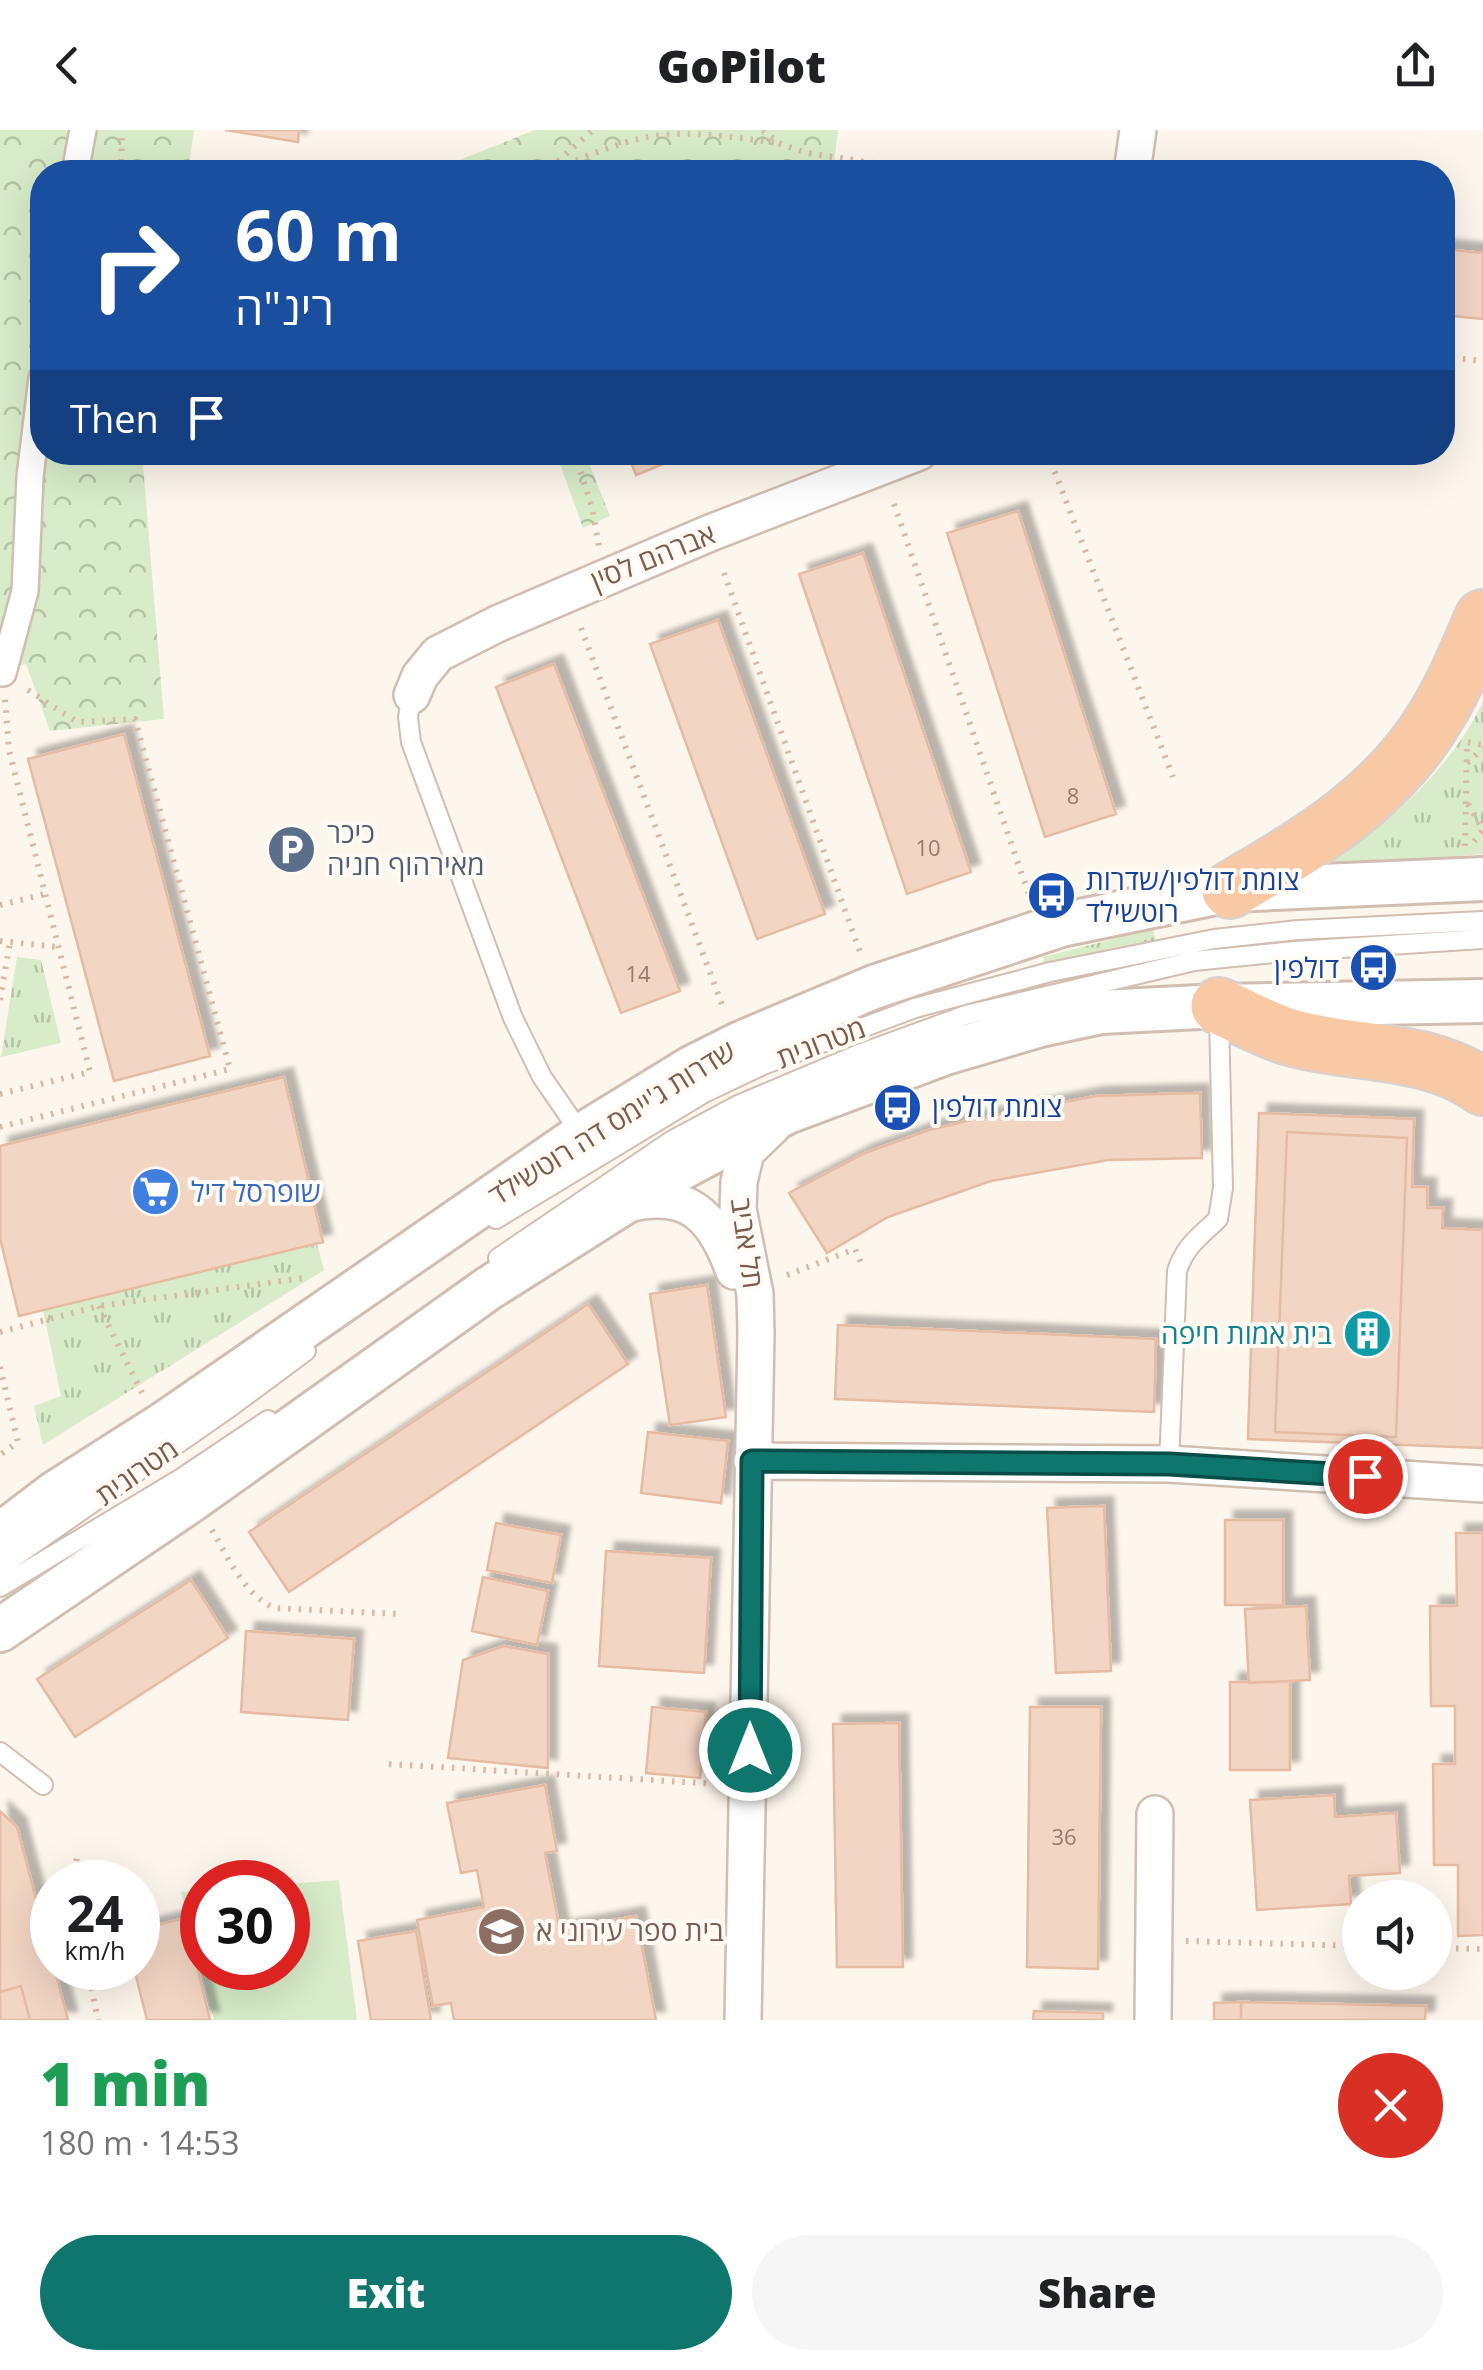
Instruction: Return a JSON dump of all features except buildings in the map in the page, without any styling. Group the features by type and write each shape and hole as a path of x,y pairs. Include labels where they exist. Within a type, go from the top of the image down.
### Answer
{"highway":[{"path":"1230,890 1310,844 1373,793 1434,719 1483,618"},
{"path":"1219,1006 1289,1037 1416,1059 1472,1078 1483,1087"}],"street":[{"path":"77,160 83,130"},
{"path":"1134,160 1138,130"},
{"path":"3,673 25,591 32,465"},
{"name":"אברהם לסין","path":"412,696 420,676 438,654 496,624 885,465"},
{"name":"שדרות ג'יימס דה רוטשילד","path":"0,1535 55,1493 166,1423 582,1135 741,1042 874,988 1061,925 1230,890 1474,866"},
{"path":"0,1630 193,1499 489,1288 614,1208 787,1112 882,1074 1040,1025 1101,1012 1483,1001"},
{"name":"תל אביב","path":"743,2020 756,1333 755,1294 738,1209 739,1182 746,1152 787,1112"},
{"name":"תל אביב","path":"614,1208 642,1200 667,1200 697,1210 712,1222 722,1238 756,1333"},
{"path":"752,1461 1169,1464 1483,1484"},
{"path":"1153,2020 1155,1814"}],"lane":[{"path":"412,696 408,717 412,742 513,1018 542,1076 582,1135"},
{"name":"מטרונית","path":"480,1230 704,1093 763,1065 915,1008 1050,972 1214,939 1298,930 1483,922"},
{"name":"מטרונית","path":"477,1273 660,1148 738,1105 858,1054 966,1015 1194,962 1483,939"},
{"path":"1169,1464 1177,1270 1193,1240 1218,1219 1222,1188 1219,1006"},
{"name":"מטרונית","path":"0,1566 323,1338"},
{"name":"מטרונית","path":"0,1587 180,1479 290,1404"},
{"path":"0,1752 43,1785"}],"path":[{"path":"121,160 122,130"},
{"path":"559,160 593,130"},
{"path":"648,130 656,136"},
{"path":"763,130 778,143"},
{"path":"579,160 656,136 711,132 849,160"},
{"path":"1455,358 1483,361"},
{"path":"578,465 592,507 599,547"},
{"path":"1052,465 1172,777"},
{"path":"894,504 1029,896"},
{"path":"724,573 864,962"},
{"path":"581,628 727,1017"},
{"path":"0,1094 90,1072 8,750 3,673"},
{"path":"0,1127 230,1069 135,719 77,722 3,673"},
{"path":"1468,742 1466,796 1474,866"},
{"path":"1467,763 1483,748"},
{"path":"1466,796 1483,830"},
{"path":"0,904 44,894"},
{"path":"0,940 58,948"},
{"path":"0,1000 10,942"},
{"path":"787,1275 855,1249 860,1263"},
{"path":"0,1332 99,1306 311,1278"},
{"path":"99,1306 144,1398"},
{"path":"0,1367 18,1442 0,1455"},
{"path":"193,1499 246,1588 259,1601 274,1608 399,1614"},
{"path":"389,1764 750,1786"},
{"path":"76,1860 77,1855"},
{"path":"1154,1942 1342,1946"},
{"path":"1452,1948 1483,1949"},
{"path":"92,1990 98,2020"}],"green space":[{"path":"0,130 194,130 190,160 30,160 30,465 143,465 164,719 50,731 26,664 0,669"},
{"path":"535,130 838,130 834,160 459,160"},
{"path":"560,465 590,465 610,516 583,528"},
{"path":"1483,702 1483,854 1327,866 1416,794 1453,751"},
{"path":"1153,929 1156,942 1044,964 1043,957"},
{"path":"17,957 41,960 61,1043 1,1057"},
{"path":"317,1244 324,1270 43,1445 34,1406 61,1396 43,1310"},
{"path":"339,1880 357,2020 214,2020 206,1990 310,1990 310,1882"}],"place":[{"name":"כיכר מאירהוף חניה","path":"292,849"},
{"name":"צומת דולפין/שדרות רוטשילד","path":"1051,896"},
{"name":"דולפין","path":"1374,968"},
{"name":"צומת דולפין","path":"897,1107"},
{"name":"שופרסל דיל","path":"156,1192"},
{"name":"בית אמות חיפה","path":"1367,1334"},
{"name":"בית ספר עירוני א","path":"501,1931"}],"route":[{"path":"750,1750 752,1461 1169,1464 1365,1476"}]}
